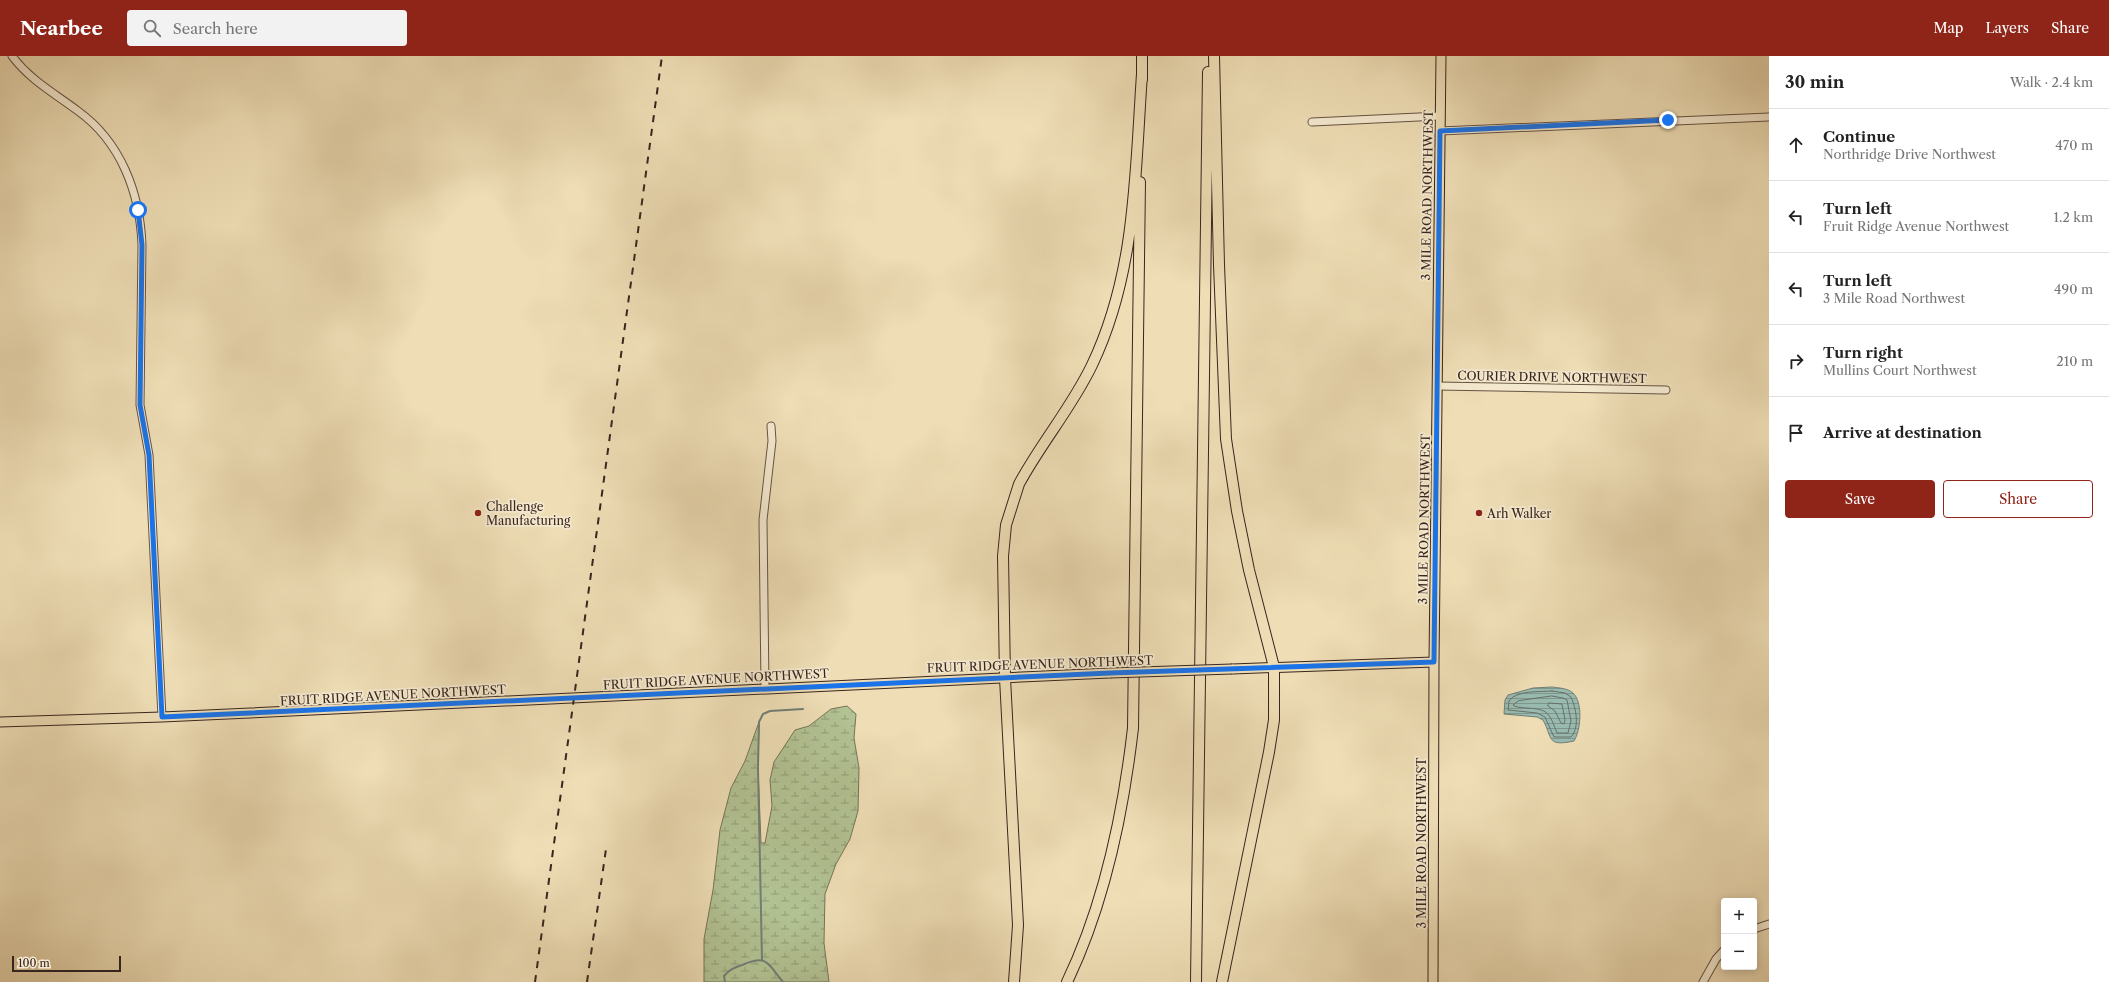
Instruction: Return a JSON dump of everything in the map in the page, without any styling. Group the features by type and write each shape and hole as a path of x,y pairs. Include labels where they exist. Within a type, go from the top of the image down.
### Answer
{"highway":[{"path":"1067,982 1080,956 1102,890 1121,810 1133,728 1142,56"},
{"path":"1196,982 1208,56"},
{"path":"1214,56 1219,265 1226,438 1237,511 1249,570 1274,667 1275,706 1272,733 1222,982"},
{"path":"1014,982 1017,918 1005,678 1003,556 1006,525 1019,484 1092,366 1116,306 1123,279 1130,231 1142,74"}],"main road":[{"name":"3 MILE ROAD NORTHWEST","path":"1433,982 1434,662 1441,56"},
{"name":"FRUIT RIDGE AVENUE NORTHWEST","path":"0,722 162,717 1110,673 1434,662"}],"street":[{"path":"12,56 35,81 80,112 96,127 116,152 130,180 136,199 141,239 140,405 149,455 162,717"},
{"path":"1312,122 1440,116"},
{"path":"1440,131 1769,117"},
{"name":"COURIER DRIVE NORTHWEST","path":"1437,386 1666,390"},
{"path":"765,689 763,520 772,441 771,426"},
{"path":"1757,928 1769,924"},
{"path":"1703,982 1716,959 1721,953"}],"green space":[{"path":"847,706 856,714 854,738 859,768 858,811 850,839 836,864 825,894 824,943 829,982 704,982 704,939 713,890 720,830 731,788 745,761 759,722 758,768 761,843 765,843 772,806 770,780 774,762 795,730 809,726 831,709"}],"water":[{"path":"1552,687 1568,690 1576,697 1580,709 1580,716 1578,730 1574,741 1565,743 1555,742 1552,740 1543,720 1537,717 1504,714 1505,700 1508,695 1533,688"}],"waterway":[{"path":"762,960 758,768 759,722 763,714 770,711 803,709"},
{"path":"725,982 724,976 730,970 757,960 766,962 770,965 783,982"}],"railway":[{"path":"535,982 662,56"},
{"path":"587,982 606,849"}],"place":[{"name":"Challenge Manufacturing","path":"478,513"},
{"name":"Arh Walker","path":"1479,513"}],"route":[{"path":"138,210 142,245 140,410 149,455 162,717 1110,673 1434,662 1440,131 1668,120"}]}
